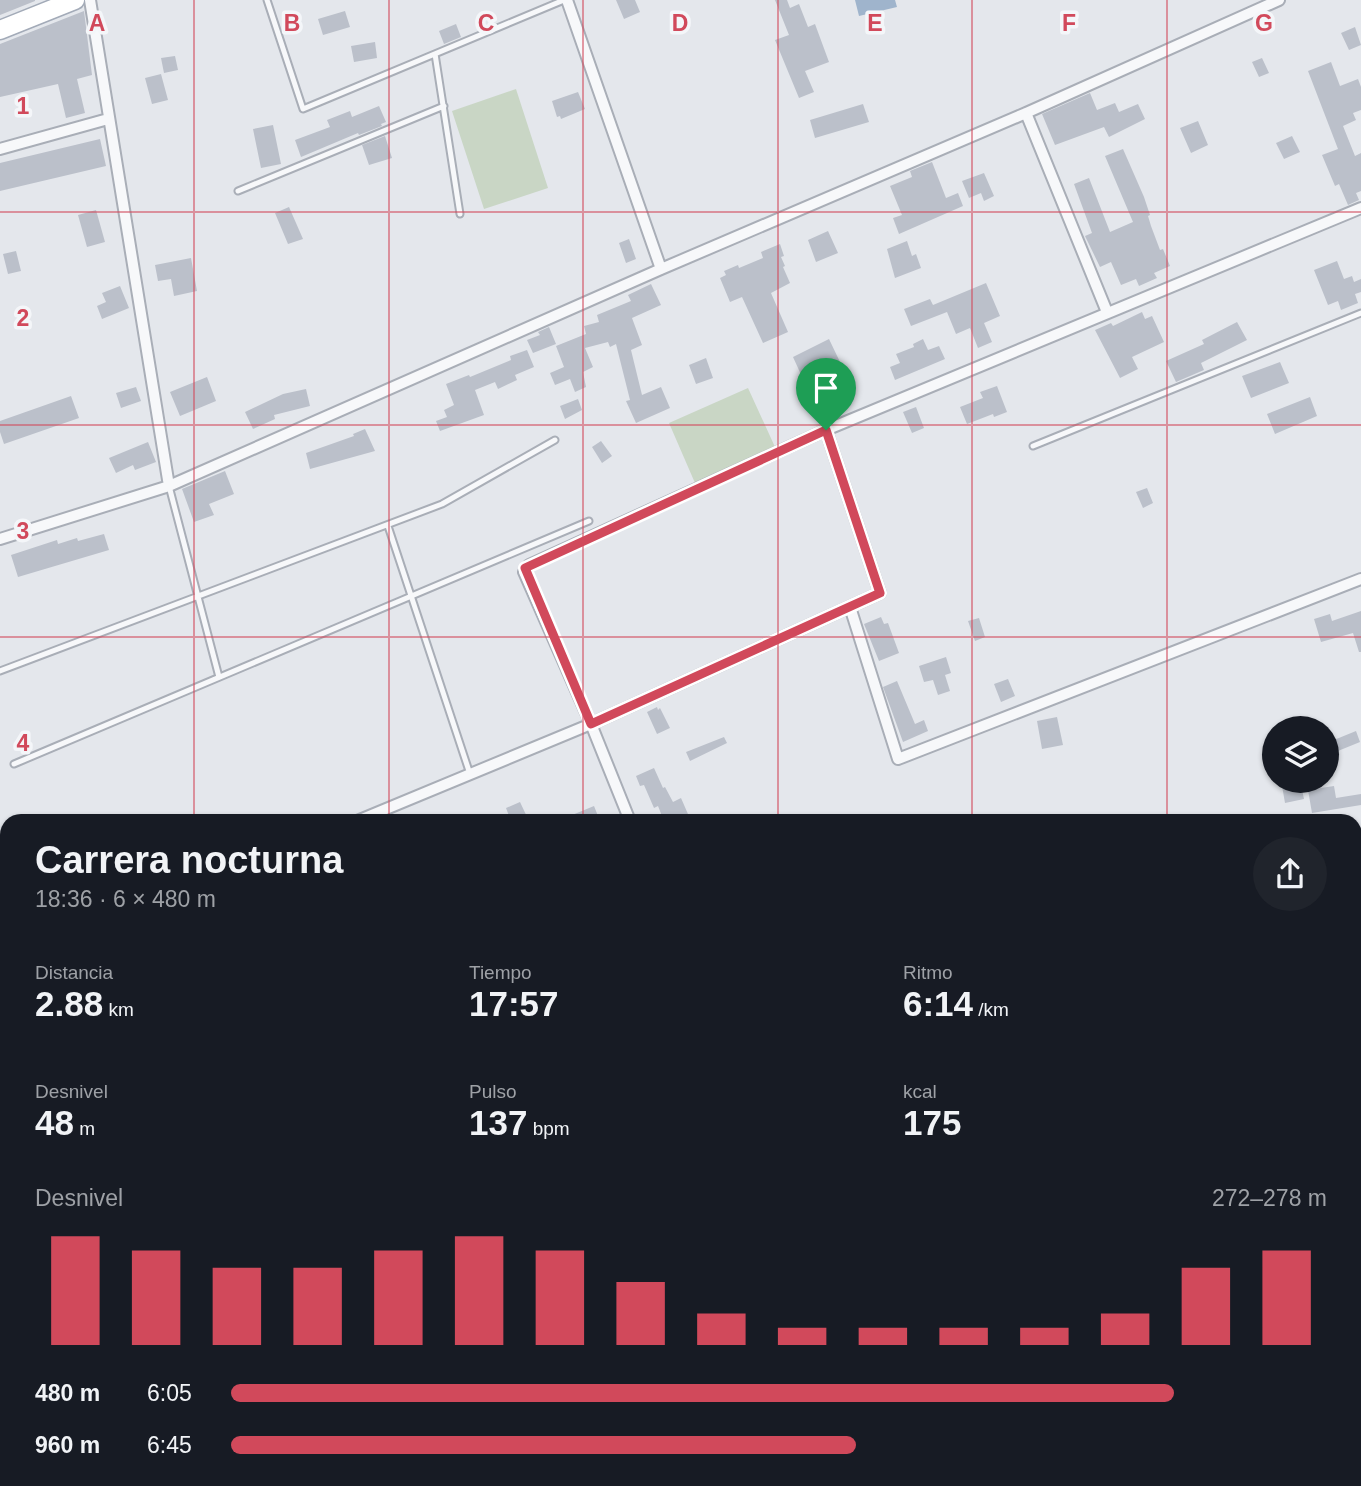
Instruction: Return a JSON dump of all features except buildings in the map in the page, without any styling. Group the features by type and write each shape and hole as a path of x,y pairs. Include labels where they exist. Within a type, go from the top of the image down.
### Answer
{"main road":[{"path":"0,30 75,0"}],"street":[{"path":"90,0 169,486"},
{"path":"565,0 661,269"},
{"path":"0,539 169,486 1279,0"},
{"path":"1026,113 1107,313"},
{"path":"0,149 108,118"},
{"path":"627,814 525,568 826,430 1361,208"},
{"path":"374,814 591,724 880,593 826,430"},
{"path":"850,607 898,759 1361,579"}],"lane":[{"path":"267,0 303,109 565,0"},
{"path":"435,54 460,214"},
{"path":"238,191 444,106"},
{"path":"1033,446 1361,313"},
{"path":"0,671 442,504 555,440"},
{"path":"169,486 219,677"},
{"path":"14,764 590,521"},
{"path":"388,526 470,774"}],"green space":[{"path":"516,89 548,188 484,209 452,111"},
{"path":"748,388 775,447 695,483 669,423"}],"water":[{"path":"855,0 895,0 897,7 859,16"}],"route":[{"path":"826,430 880,593 591,724 524,572 525,568 826,430"}]}
